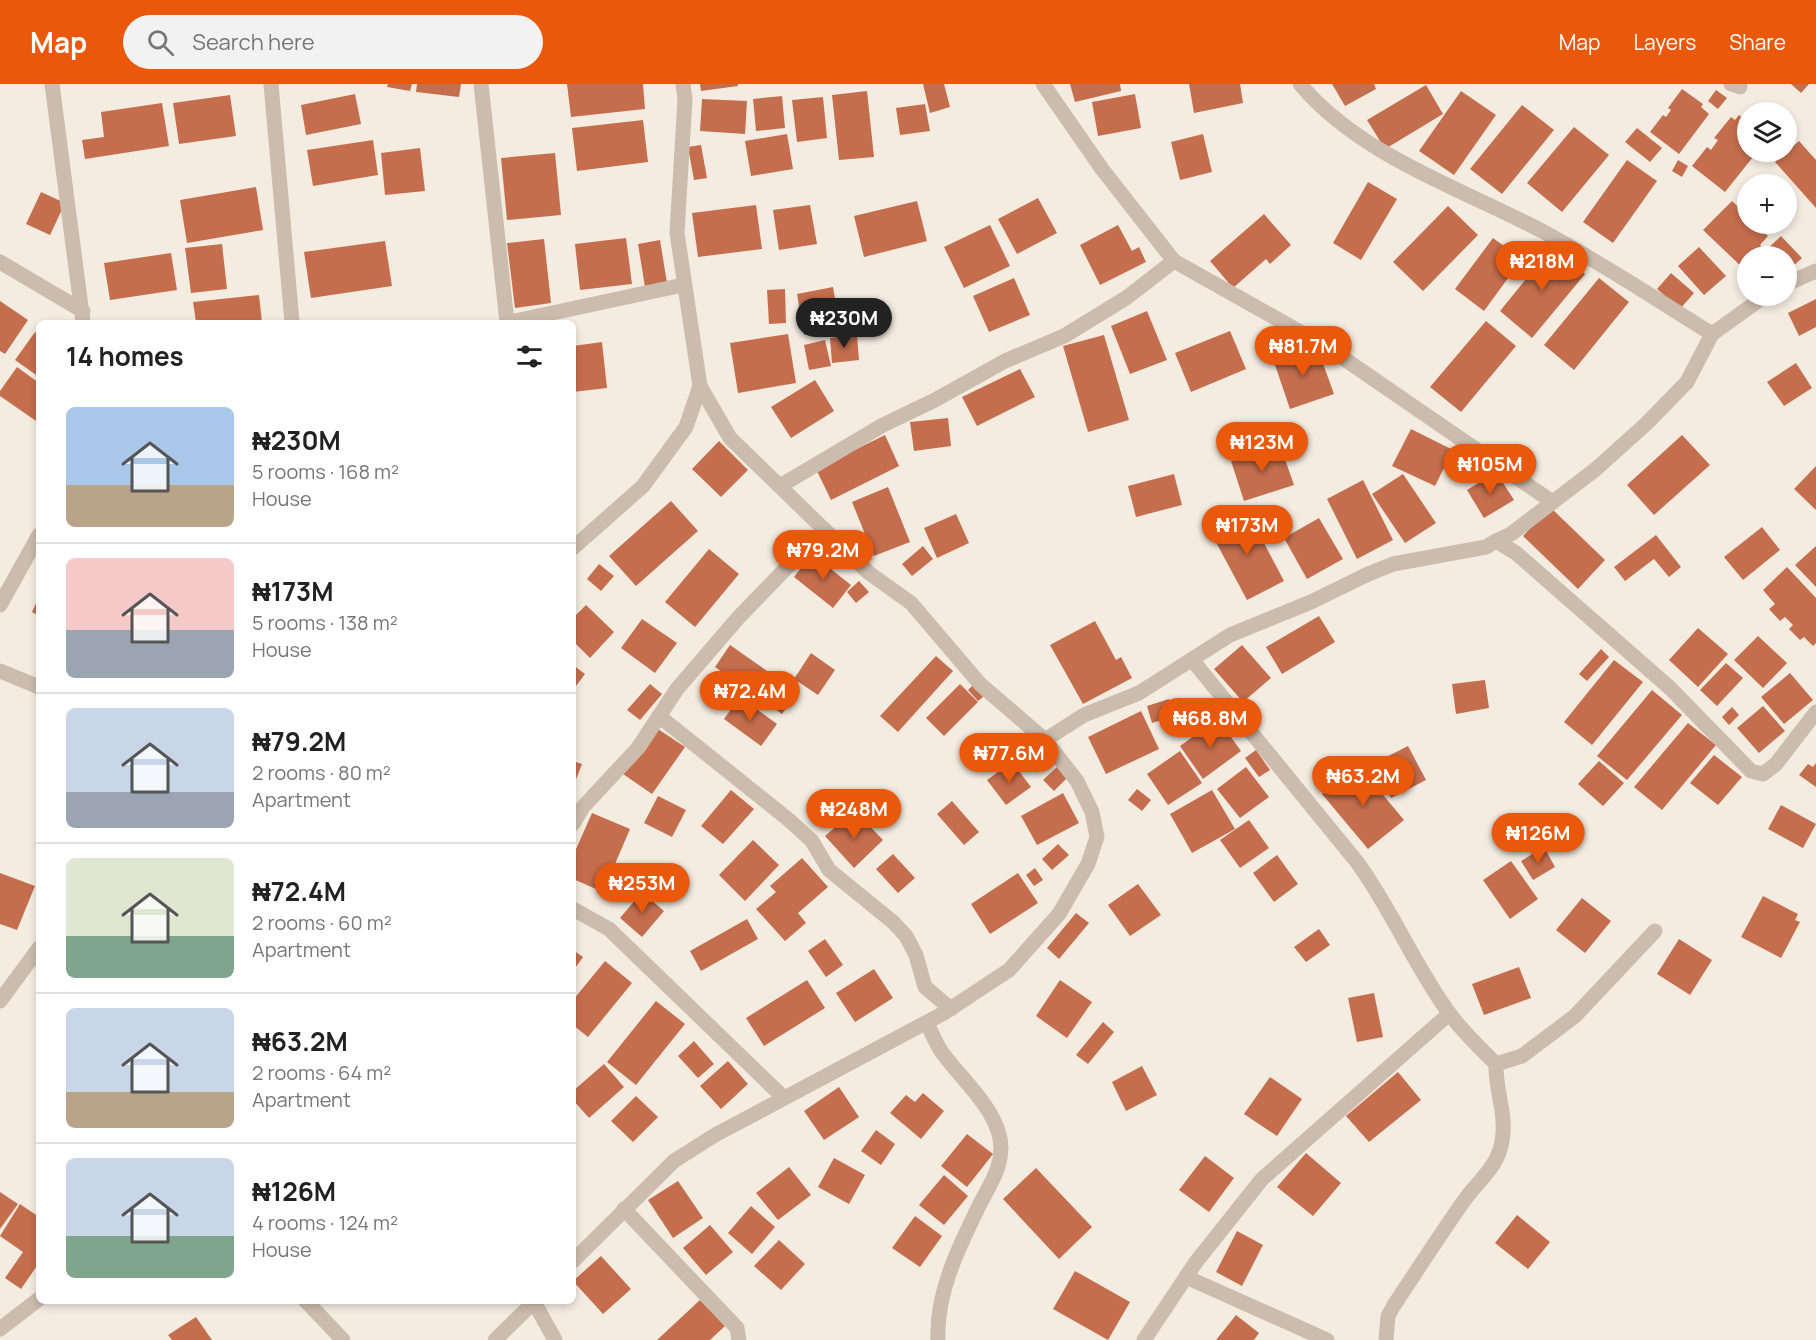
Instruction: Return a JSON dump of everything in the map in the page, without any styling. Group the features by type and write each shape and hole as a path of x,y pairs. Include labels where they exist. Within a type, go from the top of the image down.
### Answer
{"street":[{"path":"52,84 83,317"},
{"path":"271,84 292,320"},
{"path":"481,84 508,320"},
{"path":"576,1258 674,1161 715,1135 927,1023 1009,970 1059,914 1088,864 1097,837 1092,812 1077,781 1045,740 980,684 911,603 869,573 730,438 700,386 676,234 686,99 683,84"},
{"path":"1043,84 1144,226 1174,261 1327,347 1551,501"},
{"path":"1300,84 1329,116 1374,145 1545,233 1712,334"},
{"path":"780,486 883,425 935,400 1005,361 1064,336 1126,298 1174,261"},
{"path":"0,262 83,317"},
{"path":"1797,279 1816,271"},
{"path":"517,320 683,285"},
{"path":"1045,740 1084,715 1139,693 1193,661 1230,635 1393,564 1486,547 1511,534 1551,501 1596,469 1671,399 1687,382 1712,334 1751,306"},
{"path":"576,545 643,486 686,427 700,386"},
{"path":"576,819 583,807 638,748 677,689 738,618 824,529"},
{"path":"0,605 36,540"},
{"path":"1496,542 1516,553 1670,688 1751,771 1763,774 1776,764 1816,712"},
{"path":"1193,661 1376,889 1449,1014 1496,1064 1496,1085 1504,1114 1503,1139 1497,1161 1468,1196 1394,1305 1388,1316 1386,1340"},
{"path":"0,671 36,686"},
{"path":"659,716 789,820 812,841 829,870 893,922 906,936 916,955 925,987 951,1009"},
{"path":"576,911 609,929 784,1098"},
{"path":"1496,1064 1522,1056 1575,1016 1655,931"},
{"path":"0,1001 36,952"},
{"path":"1144,1340 1186,1277 1262,1179 1449,1014"},
{"path":"927,1023 940,1050 992,1117 1000,1137 1001,1154 998,1173 977,1209 942,1292 937,1321 938,1340"},
{"path":"624,1209 737,1328 739,1340"},
{"path":"1186,1277 1327,1340"},
{"path":"0,1329 36,1301"},
{"path":"308,1304 343,1340"},
{"path":"495,1340 532,1304"},
{"path":"537,1304 555,1340"}],"building":[{"path":"388,84 412,84 410,91 387,87"},
{"path":"417,84 461,84 459,97 416,92"},
{"path":"567,84 643,84 645,109 571,117"},
{"path":"700,84 738,84 738,86 701,91"},
{"path":"923,84 944,84 950,107 930,113"},
{"path":"1070,84 1120,84 1121,91 1075,102"},
{"path":"1189,84 1240,84 1243,103 1194,113"},
{"path":"1332,84 1374,84 1376,89 1345,106"},
{"path":"1791,84 1809,84 1801,93"},
{"path":"1426,85 1443,114 1385,149 1367,120"},
{"path":"1682,89 1703,104 1701,107 1709,114 1679,154 1650,132 1663,115 1666,117 1671,110 1668,108"},
{"path":"1716,90 1727,98 1718,109 1708,101"},
{"path":"867,91 874,157 839,160 832,95"},
{"path":"1461,91 1496,115 1454,175 1419,151"},
{"path":"355,94 361,124 306,135 301,105"},
{"path":"1135,94 1141,128 1098,136 1092,102"},
{"path":"230,95 236,136 179,144 173,103"},
{"path":"782,96 785,128 756,131 753,99"},
{"path":"823,97 827,138 797,142 792,100"},
{"path":"702,99 747,101 745,134 700,131"},
{"path":"162,103 169,146 85,159 82,140 104,137 101,112"},
{"path":"925,104 930,131 900,135 896,108"},
{"path":"1522,105 1554,130 1502,194 1470,169"},
{"path":"1731,117 1735,120 1737,118 1737,162 1749,162 1737,174 1725,192 1692,166 1707,147 1711,150 1718,140 1714,138"},
{"path":"643,120 648,162 577,171 572,128"},
{"path":"1574,127 1609,155 1562,212 1527,183"},
{"path":"1637,128 1662,148 1650,162 1625,142"},
{"path":"787,134 793,169 751,176 745,141"},
{"path":"1203,134 1212,172 1180,180 1171,142"},
{"path":"373,140 378,175 313,186 307,150"},
{"path":"1799,141 1816,160 1816,208 1797,187 1797,174 1786,174 1775,162 1797,162 1797,143"},
{"path":"701,145 707,178 694,180 688,147"},
{"path":"420,148 425,191 385,195 381,153"},
{"path":"555,153 561,215 507,220 501,158"},
{"path":"1627,160 1657,181 1613,243 1583,222"},
{"path":"1678,160 1688,166 1682,177 1672,171"},
{"path":"1368,182 1397,199 1361,260 1333,243"},
{"path":"256,187 263,230 187,243 180,200"},
{"path":"41,192 65,203 50,235 26,224"},
{"path":"1038,198 1057,233 1017,254 998,219"},
{"path":"917,201 927,241 864,257 854,216"},
{"path":"1732,201 1737,206 1737,234 1766,234 1768,236 1761,246 1737,246 1737,262 1703,230"},
{"path":"756,205 762,249 698,257 692,213"},
{"path":"810,205 817,244 779,250 773,210"},
{"path":"1448,206 1478,235 1423,291 1393,262"},
{"path":"1264,214 1291,245 1270,264 1266,259 1233,288 1210,261"},
{"path":"990,225 1010,266 964,288 944,247"},
{"path":"1118,225 1132,251 1139,247 1146,262 1100,285 1080,245"},
{"path":"1781,236 1791,246 1770,246"},
{"path":"626,238 632,284 580,290 575,244"},
{"path":"1493,238 1522,259 1484,311 1455,289"},
{"path":"544,239 551,303 515,308 507,243"},
{"path":"660,240 667,283 645,287 638,244"},
{"path":"385,241 392,286 311,298 304,252"},
{"path":"222,244 227,289 191,293 185,248"},
{"path":"1552,247 1585,274 1532,338 1500,311"},
{"path":"1699,247 1726,276 1704,295 1678,266"},
{"path":"171,253 177,290 110,300 104,263"},
{"path":"1797,253 1802,258 1797,263"},
{"path":"1671,273 1694,293 1680,309 1657,289"},
{"path":"1014,278 1030,315 989,332 973,296"},
{"path":"1599,278 1629,302 1574,370 1544,345"},
{"path":"833,287 840,328 804,335 797,294"},
{"path":"785,289 786,323 769,324 767,290"},
{"path":"259,295 262,320 196,320 193,302"},
{"path":"1816,299 1816,327 1799,336 1788,313"},
{"path":"0,301 28,320 5,354 0,351"},
{"path":"1147,311 1167,360 1130,374 1111,326"},
{"path":"1486,321 1516,346 1461,412 1430,387"},
{"path":"1230,331 1246,369 1191,392 1175,353"},
{"path":"35,332 36,375 15,360"},
{"path":"788,334 796,383 738,393 730,343"},
{"path":"857,335 859,360 832,363 830,338"},
{"path":"1104,335 1129,420 1088,432 1063,346"},
{"path":"825,340 831,366 809,370 804,345"},
{"path":"602,342 607,388 576,392 576,346"},
{"path":"1316,344 1334,394 1290,409 1273,359"},
{"path":"1796,363 1812,388 1784,406 1767,382"},
{"path":"17,367 36,381 36,421 0,396 0,391"},
{"path":"1020,369 1035,397 977,426 962,397"},
{"path":"815,380 834,411 791,438 771,407"},
{"path":"948,418 951,446 914,451 910,422"},
{"path":"1411,429 1453,450 1435,486 1392,466"},
{"path":"885,435 899,466 831,500 816,469"},
{"path":"1682,435 1710,465 1654,515 1627,485"},
{"path":"719,441 748,470 721,497 692,469"},
{"path":"1280,445 1294,485 1244,501 1231,461"},
{"path":"1816,466 1816,510 1794,489"},
{"path":"1496,472 1514,500 1484,518 1467,490"},
{"path":"1174,474 1182,505 1136,517 1128,486"},
{"path":"1403,474 1436,523 1405,543 1372,494"},
{"path":"1363,480 1393,540 1357,559 1327,499"},
{"path":"888,487 910,542 874,556 852,502"},
{"path":"671,501 698,531 636,586 609,556"},
{"path":"1550,507 1605,560 1578,589 1523,536"},
{"path":"1247,511 1284,581 1247,600 1210,531"},
{"path":"956,514 969,543 937,558 924,528"},
{"path":"1319,518 1343,559 1307,579 1284,538"},
{"path":"1762,527 1780,550 1743,580 1724,557"},
{"path":"1656,535 1681,567 1669,577 1654,559 1625,581 1614,567"},
{"path":"923,546 933,559 912,576 902,564"},
{"path":"1816,546 1816,587 1795,565"},
{"path":"709,549 739,574 695,627 665,602"},
{"path":"812,554 851,585 833,608 794,577"},
{"path":"599,564 614,576 601,591 587,579"},
{"path":"1787,567 1816,598 1816,643 1813,646 1804,637 1800,640 1789,629 1793,625 1785,617 1780,621 1769,609 1775,604 1763,590"},
{"path":"859,581 869,592 856,603 847,592"},
{"path":"586,605 614,632 590,658 576,644 576,615"},
{"path":"1319,616 1335,642 1282,674 1266,647"},
{"path":"642,619 677,643 655,673 621,648"},
{"path":"1095,621 1116,660 1121,657 1132,678 1083,704 1050,645"},
{"path":"1698,628 1728,654 1698,687 1669,660"},
{"path":"1758,636 1787,663 1763,688 1734,660"},
{"path":"730,645 797,692 782,714 715,667"},
{"path":"1242,645 1271,678 1243,702 1214,669"},
{"path":"1601,649 1609,657 1587,681 1579,674"},
{"path":"811,653 835,670 818,695 794,679"},
{"path":"936,656 953,671 898,732 880,716"},
{"path":"1614,660 1643,682 1592,745 1564,722"},
{"path":"1726,663 1743,678 1717,706 1700,690"},
{"path":"576,667 585,674 576,686"},
{"path":"1790,673 1813,700 1784,724 1761,697"},
{"path":"1485,680 1489,708 1456,714 1452,684"},
{"path":"650,684 662,694 640,720 627,710"},
{"path":"960,684 978,702 944,736 926,718"},
{"path":"973,685 983,697 978,701 968,690"},
{"path":"1652,690 1682,715 1627,780 1597,756"},
{"path":"740,697 777,724 761,746 724,719"},
{"path":"1169,699 1174,716 1152,723 1147,706"},
{"path":"1763,706 1785,731 1759,753 1737,728"},
{"path":"1732,707 1739,715 1729,725 1722,717"},
{"path":"1141,711 1159,749 1106,774 1088,737"},
{"path":"1218,719 1241,751 1203,779 1180,746"},
{"path":"1688,723 1716,745 1662,810 1634,787"},
{"path":"655,727 685,747 652,794 623,774"},
{"path":"1408,746 1426,780 1391,798 1373,764"},
{"path":"1031,749 1040,760 1029,769 1020,758"},
{"path":"1256,750 1270,770 1259,777 1245,758"},
{"path":"1180,751 1202,783 1168,805 1147,774"},
{"path":"1714,755 1742,777 1718,805 1690,783"},
{"path":"1329,756 1336,769 1324,775 1317,762"},
{"path":"1599,761 1624,783 1603,806 1578,784"},
{"path":"576,762 582,764 576,779"},
{"path":"1012,762 1031,787 1006,805 987,780"},
{"path":"1816,763 1816,787 1799,775 1808,764 1813,767"},
{"path":"1358,765 1404,820 1368,849 1322,794"},
{"path":"1057,767 1067,778 1054,791 1043,780"},
{"path":"1246,767 1269,797 1240,818 1217,789"},
{"path":"1137,789 1151,800 1142,811 1128,800"},
{"path":"731,790 754,809 723,844 701,826"},
{"path":"1212,790 1235,829 1192,853 1170,814"},
{"path":"1063,793 1079,823 1037,845 1021,816"},
{"path":"658,796 686,810 672,837 644,823"},
{"path":"952,801 979,832 964,845 937,814"},
{"path":"1781,805 1816,824 1803,848 1768,829"},
{"path":"592,813 630,829 603,892 576,880 576,849"},
{"path":"857,813 883,840 854,868 825,836 840,823 843,826"},
{"path":"1249,820 1269,848 1240,868 1220,840"},
{"path":"753,840 779,865 745,901 719,875"},
{"path":"1058,844 1069,855 1052,870 1042,859"},
{"path":"1544,847 1555,867 1533,880 1521,861"},
{"path":"893,854 915,878 898,893 876,869"},
{"path":"1277,855 1298,884 1274,902 1253,873"},
{"path":"802,858 828,887 798,913 806,923 785,941 756,909 776,892 770,886"},
{"path":"1511,861 1538,899 1510,919 1483,880"},
{"path":"1035,868 1043,880 1034,886 1026,875"},
{"path":"0,873 35,886 17,930 0,924"},
{"path":"1018,873 1038,903 990,934 971,904"},
{"path":"1138,884 1161,915 1130,936 1108,905"},
{"path":"642,892 664,911 642,937 620,918"},
{"path":"1763,896 1798,914 1795,920 1800,922 1781,958 1741,937"},
{"path":"1582,898 1611,921 1585,953 1556,930"},
{"path":"1076,913 1089,923 1059,959 1047,948"},
{"path":"747,919 758,939 701,971 690,951"},
{"path":"1319,929 1330,945 1306,962 1294,947"},
{"path":"825,939 843,965 826,977 808,951"},
{"path":"1679,939 1712,960 1690,995 1657,974"},
{"path":"576,952 583,957 576,967"},
{"path":"605,961 632,983 588,1037 576,1027 576,996"},
{"path":"1519,967 1531,998 1484,1015 1472,984"},
{"path":"874,969 893,998 855,1022 836,993"},
{"path":"807,980 825,1008 764,1046 746,1018"},
{"path":"1060,980 1092,1002 1067,1038 1036,1016"},
{"path":"1374,993 1383,1037 1357,1042 1348,998"},
{"path":"656,1001 685,1024 636,1085 607,1062"},
{"path":"1103,1022 1114,1032 1088,1064 1076,1055"},
{"path":"694,1041 714,1064 698,1078 678,1056"},
{"path":"728,1061 748,1084 721,1109 700,1086"},
{"path":"604,1064 624,1087 589,1118 576,1103 576,1088"},
{"path":"1142,1066 1157,1095 1126,1111 1112,1082"},
{"path":"1398,1072 1421,1100 1369,1142 1346,1116"},
{"path":"1270,1077 1302,1099 1277,1136 1244,1114"},
{"path":"839,1087 859,1117 824,1140 804,1111"},
{"path":"923,1093 944,1111 921,1139 890,1113 906,1095 915,1102"},
{"path":"636,1096 658,1117 633,1142 611,1121"},
{"path":"876,1130 895,1144 881,1165 861,1151"},
{"path":"967,1134 993,1154 967,1187 941,1166"},
{"path":"1306,1153 1341,1183 1313,1216 1277,1187"},
{"path":"1205,1156 1234,1178 1209,1212 1179,1190"},
{"path":"834,1158 865,1175 849,1204 818,1187"},
{"path":"789,1167 811,1195 778,1220 756,1193"},
{"path":"1036,1168 1092,1227 1059,1259 1003,1199"},
{"path":"944,1175 968,1196 944,1225 919,1205"},
{"path":"678,1181 703,1218 673,1238 648,1200"},
{"path":"0,1192 18,1204 0,1229"},
{"path":"20,1204 36,1215 36,1267 21,1289 5,1278 23,1252 0,1236"},
{"path":"751,1206 775,1227 752,1254 728,1233"},
{"path":"1517,1215 1550,1242 1528,1269 1495,1243"},
{"path":"915,1216 942,1236 920,1267 892,1248"},
{"path":"710,1225 733,1252 706,1275 683,1248"},
{"path":"1237,1231 1263,1245 1242,1286 1216,1272"},
{"path":"779,1240 805,1264 781,1290 754,1266"},
{"path":"601,1256 631,1289 603,1314 576,1284 576,1278"},
{"path":"1075,1271 1130,1302 1108,1340 1053,1309"},
{"path":"700,1300 725,1326 710,1340 657,1340"},
{"path":"1236,1315 1259,1333 1254,1340 1216,1340"},
{"path":"196,1317 212,1340 172,1340 168,1335"}]}
